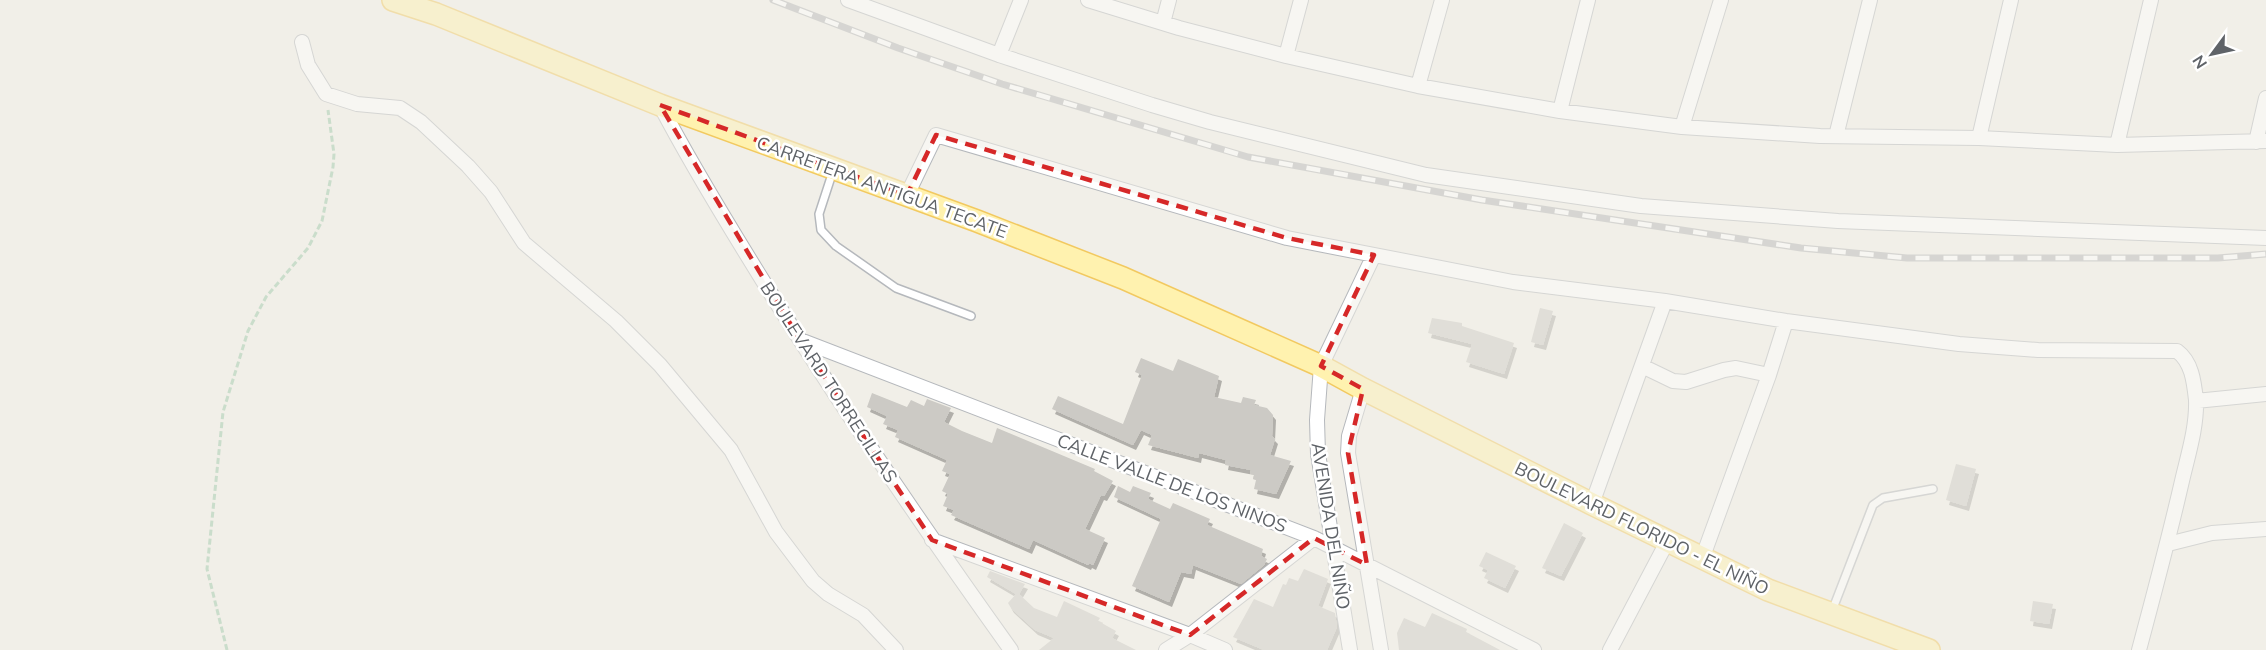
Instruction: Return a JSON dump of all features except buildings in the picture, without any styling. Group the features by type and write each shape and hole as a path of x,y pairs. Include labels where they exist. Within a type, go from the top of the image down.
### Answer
{"main road":[{"name":"CARRETERA ANTIGUA TECATE","path":"393,0 436,14 660,105 907,195 1123,278 1321,366 1363,389"},
{"name":"BOULEVARD FLORIDO - EL NIÑO","path":"1363,389 1667,542 1768,590 1929,650"}],"street":[{"path":"848,0 999,55 1152,105 1210,122 1426,175 1641,206 1838,221 2266,238"},
{"path":"999,55 1021,0"},
{"path":"1088,0 1286,56 1418,86 1560,111 1682,127 1836,136 1979,138 2117,145 2261,142 2266,98"},
{"path":"1163,23 1170,0"},
{"path":"1286,56 1301,0"},
{"path":"1418,86 1442,0"},
{"path":"1560,111 1588,0"},
{"path":"1682,127 1721,0"},
{"path":"1836,136 1870,0"},
{"path":"1979,138 2012,0"},
{"path":"2117,145 2151,0"},
{"path":"302,42 308,65 326,94 357,104 400,108 421,122 468,166 491,192 524,243 616,321 660,365 731,450 776,532 813,581 828,594 863,615 896,650"},
{"name":"BOULEVARD TORRECILLAS","path":"660,105 693,168 800,340 932,540 1011,650"},
{"path":"907,195 936,135 1287,238 1513,282 1665,301 1786,321 1959,344 2038,350 2177,351 2186,357 2190,367 2196,401 2192,440 2168,544 2139,650"},
{"path":"1321,366 1374,255"},
{"path":"1592,504 1665,301"},
{"path":"1702,558 1769,375 1786,321"},
{"name":"CALLE VALLE DE LOS NINOS","path":"800,340 1314,538 1534,650"},
{"name":"AVENIDA DEL NIÑO","path":"1321,366 1317,420 1318,454 1350,650"},
{"path":"1642,366 1673,381 1686,382 1724,370 1736,369 1769,375"},
{"name":"AVENIDA DEL NIÑO","path":"1363,389 1349,436 1348,453 1382,650"},
{"path":"2196,401 2266,394"},
{"path":"2168,544 2212,534 2266,529"},
{"path":"1166,650 1190,635 1314,538"},
{"path":"932,540 1225,650"},
{"path":"1610,650 1667,542"}],"lane":[{"path":"833,169 819,214 821,230 836,246 896,288 971,316"},
{"path":"1831,614 1873,505 1883,498 1933,489"}],"path":[{"path":"227,650 207,569 223,412 248,331 267,297 308,248 322,221 334,154 326,94"}],"highlighted area":[{"path":"660,105 907,195 936,135 1287,238 1374,255 1321,366 1363,389 1348,453 1367,565 1314,538 1190,635 932,540 800,340"}],"railway":[{"path":"773,0 898,48 1002,84 1248,157 1482,200 1801,248 1907,258 2218,258 2266,254"}]}
